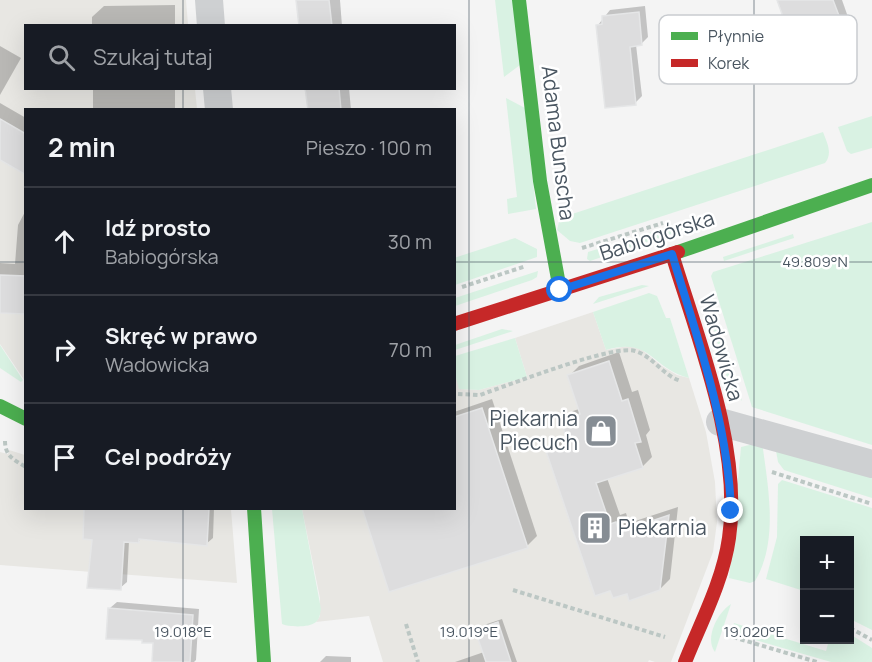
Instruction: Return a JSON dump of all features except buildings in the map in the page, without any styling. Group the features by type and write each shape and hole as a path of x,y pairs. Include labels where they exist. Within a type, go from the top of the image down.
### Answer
{"street":[{"path":"209,0 211,24"},
{"name":"Adama Bunscha","path":"519,0 540,181 560,290"},
{"path":"217,90 219,108"},
{"name":"Babiogórska","path":"456,323 672,254 872,185"},
{"name":"Wadowicka","path":"672,254 712,386 730,488 729,536 716,584 686,662"},
{"path":"0,406 24,418"},
{"path":"720,422 872,464"},
{"path":"254,510 264,662"}],"path":[{"path":"456,289 665,222"},
{"path":"458,394 488,392 604,353 626,349 642,354 676,380 689,384 712,386"},
{"path":"5,440 5,450 9,457 24,466"},
{"path":"772,472 872,504"},
{"path":"513,590 691,646"},
{"path":"406,624 418,662"},
{"path":"854,631 872,640"},
{"path":"725,635 817,662"}],"shaded area":[{"path":"0,0 186,0 188,24 24,24 24,90 195,90 197,108 24,108 24,380 0,344"},
{"path":"593,312 606,350 628,346 641,349 662,366 677,375 689,378 706,432 715,482 717,522 713,552 671,662 649,660 648,662 383,662 369,616 316,622 320,616 320,598 302,510 456,510 456,377 460,389 479,390 527,377 515,338"},
{"path":"9,450 24,455 24,510 231,510 237,583 0,565 0,452 8,454"}],"green space":[{"path":"495,0 513,0 520,65 504,77"},
{"path":"506,98 525,108 536,209 508,214 507,199 517,197"},
{"path":"872,116 872,148 851,154 847,151 838,127"},
{"path":"823,132 829,152 825,163 580,243 570,241 557,230 560,218"},
{"path":"872,222 872,445 752,407 711,276 713,272"},
{"path":"681,223 685,225 685,229 590,261 587,259 588,252"},
{"path":"793,234 794,238 724,261 723,257"},
{"path":"515,238 537,249 537,257 456,285 456,257"},
{"path":"538,271 537,277 532,280 456,306 456,298"},
{"path":"642,285 649,286 593,304 599,297"},
{"path":"649,293 657,296 666,318 670,318 689,378 666,368 650,355 633,347 606,350 593,312"},
{"path":"711,306 742,401 733,392 728,381 708,308"},
{"path":"502,329 513,331 456,350 456,345"},
{"path":"515,338 527,377 479,390 459,389 456,378 456,356"},
{"path":"0,345 23,380 21,382 0,368"},
{"path":"762,442 769,495 769,531 762,565 755,581 750,583 729,578 741,447"},
{"path":"775,445 872,478 872,498 784,470 778,462"},
{"path":"782,480 872,508 872,630 854,621 854,536 800,536 800,590 766,579 777,537 778,484"},
{"path":"272,510 302,510 321,609 318,619 313,624 289,626 282,624"},
{"path":"731,604 715,652 711,640 714,626 721,613"},
{"path":"734,623 826,651 828,644 854,644 854,637 872,648 872,662 831,662 731,633"}],"traffic: fast":[{"path":"519,0 540,181 560,290"},
{"path":"678,252 872,185"},
{"path":"0,406 24,418"},
{"path":"254,510 264,662"}],"traffic: jam":[{"path":"456,323 678,252"},
{"path":"672,254 705,357 724,431 731,503 729,538 722,570 685,662"}],"place":[{"name":"Piekarnia Piecuch","path":"601,431"},
{"name":"Piekarnia","path":"595,528"}],"route":[{"path":"560,290 672,254 712,386 727,462 731,511"}]}
